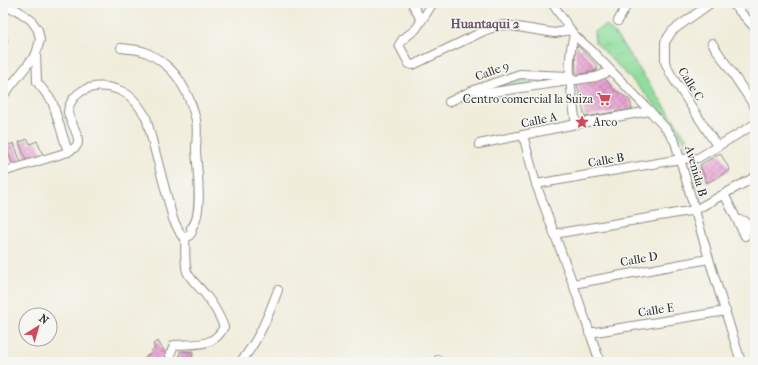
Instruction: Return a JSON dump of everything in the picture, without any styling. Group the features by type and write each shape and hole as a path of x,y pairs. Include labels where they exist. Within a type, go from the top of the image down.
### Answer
{"street":[{"path":"412,3 421,20"},
{"path":"433,3 416,29 402,40 399,45 409,64 413,65 497,26 511,26 555,33 572,33 569,79 576,124"},
{"name":"Avenida B","path":"552,3 572,33 650,111 668,131 675,142 741,362"},
{"path":"618,21 628,3"},
{"name":"Calle C","path":"711,3 672,31 665,42 665,62 671,75 717,146"},
{"path":"732,3 755,28"},
{"path":"3,7 17,10 31,20 38,30 40,40 36,54 37,82 52,101 68,152"},
{"path":"712,43 755,107"},
{"path":"121,48 144,52 166,65 181,82 188,97 196,121 196,150 199,180 196,219 191,228 191,234 185,237"},
{"path":"3,96 36,54"},
{"path":"480,94 569,79 596,77 611,71"},
{"name":"Calle 9","path":"449,102 470,91 520,74 569,79"},
{"path":"3,172 68,152 77,146 78,142 68,111 71,102 82,90 101,86 114,88 128,94 139,105 146,116 173,219 179,229 180,234 185,237"},
{"name":"Calle A","path":"479,144 576,124 650,111"},
{"name":"Calle B","path":"536,184 681,159 698,158 755,124"},
{"path":"523,135 536,184 600,362"},
{"path":"554,234 695,210 755,177"},
{"path":"724,194 738,221 745,220 749,234"},
{"path":"179,229 181,226 186,224 191,228"},
{"path":"172,362 170,355 174,346 201,344 213,340 219,335 224,327 215,307 187,271 185,237"},
{"name":"Calle D","path":"573,284 709,259"},
{"path":"240,362 245,357 267,319 278,290"},
{"name":"Calle E","path":"589,333 726,311"}],"green space":[{"path":"606,25 616,35 696,152 693,153 659,109 595,42 594,32"},
{"path":"522,77 565,79 480,92"}],"building":[{"path":"578,46 598,67 596,71 576,75 575,47"},
{"name":"Centro comercial la Suiza","path":"605,78 613,89 630,100 632,109 585,117 577,84"},
{"path":"28,139 30,144 37,141 43,155 27,162 19,142"},
{"path":"14,143 21,163 13,166 6,146"},
{"path":"720,153 730,170 707,183 700,165"},
{"path":"158,341 167,356 155,362 148,362 145,357 152,353 151,351 155,348 153,344"},
{"path":"180,351 193,352 192,362 179,362"}],"place":[{"name":"Centro comercial la Suiza","path":"604,99"},
{"name":"Arco","path":"582,122"}],"district":[{"name":"Huantaqui 2","path":"485,23"}]}
